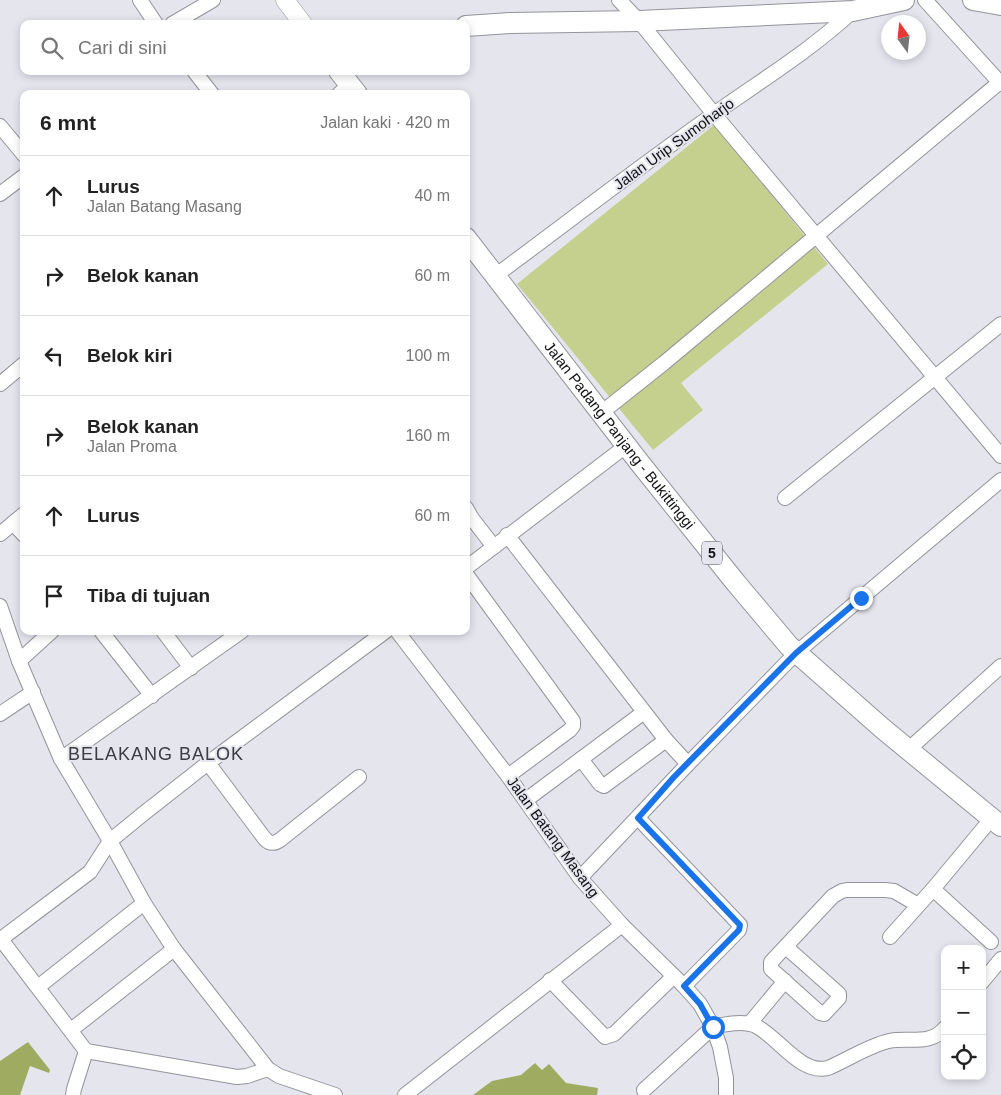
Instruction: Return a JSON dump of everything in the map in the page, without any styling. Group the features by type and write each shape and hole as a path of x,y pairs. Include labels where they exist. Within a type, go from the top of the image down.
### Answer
{"highway":[{"path":"470,26 510,23 639,21 860,6 904,0"},
{"path":"973,0 1001,5"},
{"name":"Jalan Padang Panjang - Bukittinggi","path":"470,243 626,446 736,583 796,653 996,822"}],"main road":[{"path":"285,0 300,20"}],"street":[{"path":"140,0 153,20"},
{"path":"179,20 213,0"},
{"path":"619,0 639,21 1001,456"},
{"path":"601,413 1000,83 925,0"},
{"name":"Jalan Urip Sumoharjo","path":"495,276 718,118 824,38 860,6"},
{"path":"197,75 209,90"},
{"path":"0,126 20,150"},
{"path":"0,194 20,179"},
{"path":"785,498 1001,324"},
{"path":"0,384 20,367"},
{"path":"470,565 626,446"},
{"path":"580,878 796,653 1001,480"},
{"path":"470,517 494,547"},
{"path":"0,534 19,518"},
{"path":"507,536 666,740 688,764"},
{"path":"470,579 573,721 573,726 570,730 508,776"},
{"path":"0,606 19,661 61,759 110,841 144,903 174,949 268,1069 279,1076 335,1095"},
{"path":"19,661 48,635"},
{"path":"104,635 152,696"},
{"path":"166,635 191,668"},
{"path":"61,759 236,635"},
{"path":"268,1069 248,1076 237,1077 86,1051 0,939 90,872 110,841 208,763 381,635"},
{"name":"Jalan Batang Masang","path":"400,635 526,800 580,878 622,925 700,1004 713,1027 723,1059 726,1095"},
{"path":"909,750 1001,667"},
{"path":"0,714 33,692"},
{"path":"526,800 644,712"},
{"path":"581,759 600,784 604,786 666,740"},
{"path":"208,763 265,839 271,843 280,840 359,777"},
{"path":"550,980 605,1037 614,1034 739,930 740,925 638,818"},
{"path":"890,938 918,905 996,822"},
{"path":"933,889 991,942"},
{"path":"786,947 837,992 839,996 826,1013 820,1014 771,969 771,962 833,896 842,891 890,890 918,905"},
{"path":"38,987 144,903"},
{"path":"405,1095 622,925"},
{"path":"71,1030 174,949"},
{"path":"986,977 1001,959"},
{"path":"750,1023 785,981"},
{"path":"644,1090 713,1027 750,1023 758,1026 808,1067 821,1070 880,1044 898,1040 924,1040 941,1034"},
{"path":"73,1095 86,1051"}],"green space":[{"path":"714,125 828,264 681,383 703,410 653,450 517,284"},
{"path":"28,1042 50,1070 49,1073 30,1066 20,1095 0,1095 0,1061"},
{"path":"535,1063 542,1070 549,1064 566,1083 598,1088 597,1095 473,1095 492,1081 521,1075"}],"district":[{"name":"BELAKANG BALOK","path":"156,754"}],"route":[{"path":"713,1027 708,1015 684,986 739,930 740,925 638,818 674,777 796,653 861,598"}]}
